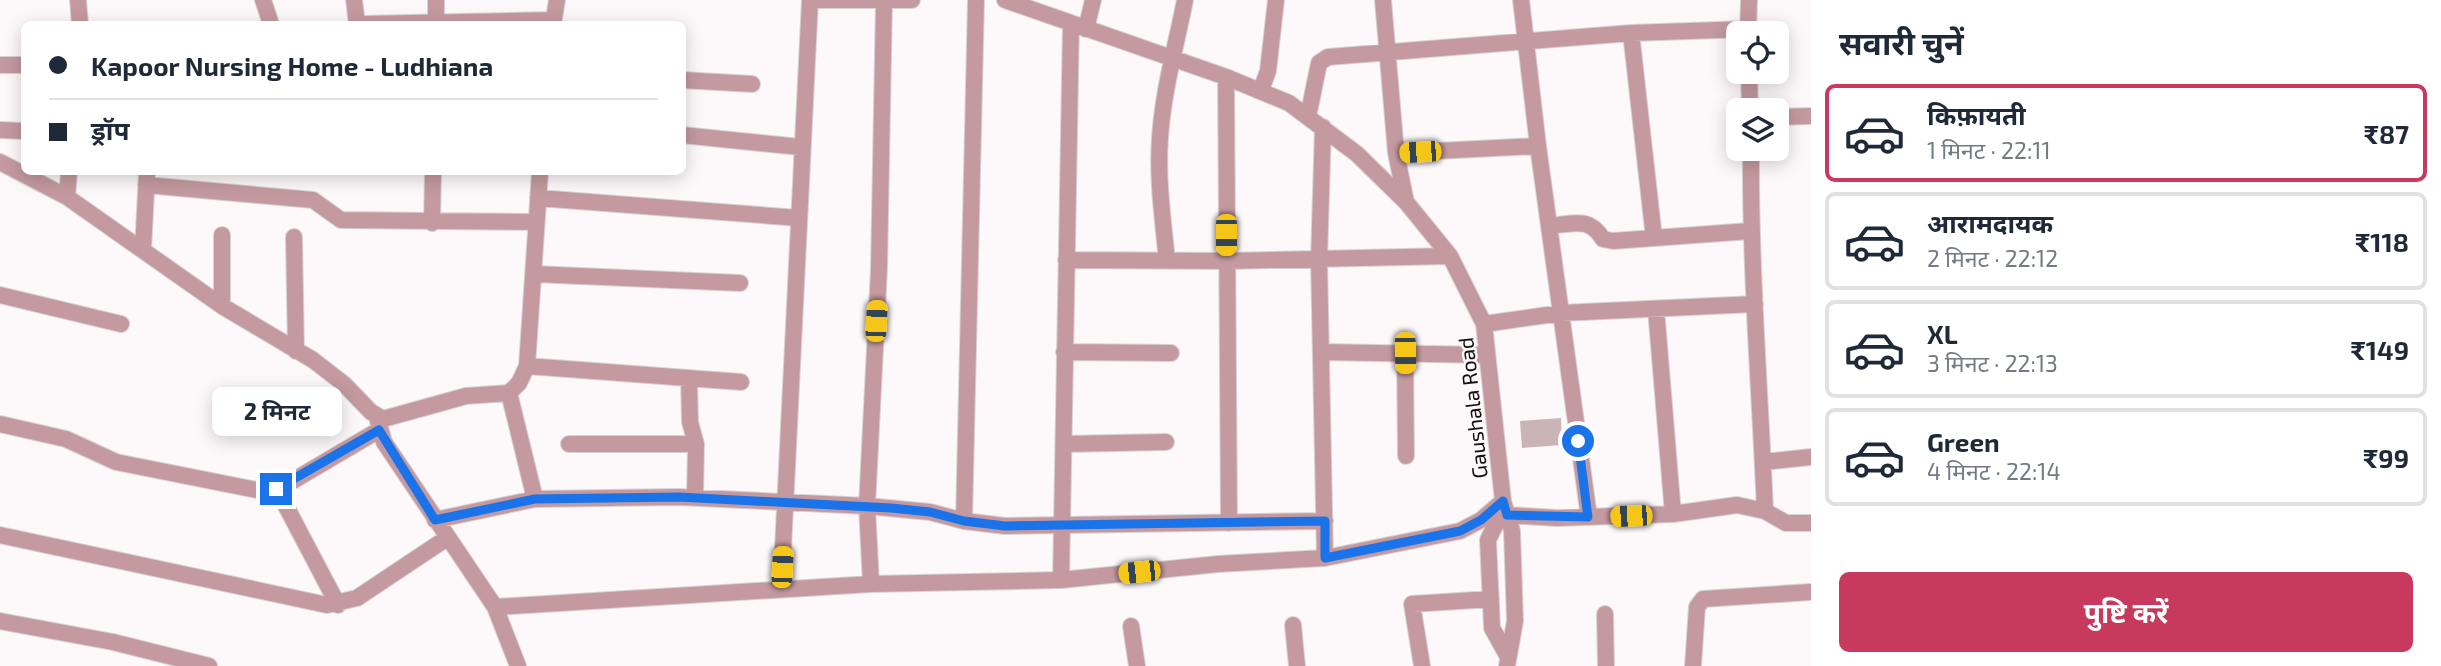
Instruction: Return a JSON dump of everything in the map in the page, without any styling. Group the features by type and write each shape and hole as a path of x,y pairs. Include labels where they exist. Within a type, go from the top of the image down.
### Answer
{"street":[{"path":"78,0 80,21"},
{"path":"263,0 270,21"},
{"path":"354,0 357,21"},
{"path":"436,0 436,21"},
{"path":"553,21 557,0"},
{"path":"781,589 800,147 810,0"},
{"path":"815,0 912,0"},
{"path":"964,521 976,0"},
{"name":"Gaushala Road","path":"1004,0 1226,77 1289,103 1357,154 1406,202 1450,256 1484,324 1507,514 1515,621 1507,661"},
{"path":"1061,580 1066,260 1079,26 1093,0"},
{"path":"1167,261 1161,194 1160,137 1171,60 1185,0"},
{"path":"1261,90 1268,71 1276,0"},
{"path":"1383,0 1396,153 1406,202"},
{"path":"1521,0 1588,517"},
{"path":"1748,21 1749,0"},
{"path":"871,584 867,506 879,269 884,2"},
{"path":"1308,117 1322,59 1632,33 1726,31"},
{"path":"1632,33 1654,238"},
{"path":"0,65 21,65"},
{"path":"1226,77 1229,523"},
{"path":"686,80 752,84"},
{"path":"1789,117 1811,116"},
{"path":"1323,127 1319,260 1325,558"},
{"path":"0,130 21,131"},
{"path":"686,135 800,147"},
{"path":"1396,153 1538,146"},
{"path":"1751,161 1750,231 1765,511"},
{"path":"0,162 21,173"},
{"path":"25,175 66,197 222,306 331,372 378,424 435,520 495,607 518,666"},
{"path":"66,197 69,175"},
{"path":"432,223 433,175"},
{"path":"0,425 66,439 116,462 262,491 276,489 388,419 466,396 509,393 519,383 527,366 540,175"},
{"path":"143,250 146,178 313,200 341,220 536,222"},
{"path":"538,198 799,218"},
{"path":"1549,226 1590,224 1606,240 1750,231"},
{"path":"222,235 222,306"},
{"path":"294,237 296,351"},
{"path":"1066,260 1226,261 1450,256"},
{"path":"534,274 740,283"},
{"path":"0,295 121,324"},
{"path":"1484,324 1561,313 1755,304"},
{"path":"1656,309 1673,514"},
{"path":"1063,352 1171,353"},
{"path":"1321,352 1486,355"},
{"path":"1405,353 1406,456"},
{"path":"527,366 741,382"},
{"path":"690,378 690,422 696,444 695,497"},
{"path":"509,393 535,499"},
{"path":"1064,444 1166,442"},
{"path":"569,444 696,444"},
{"path":"1763,461 1811,457"},
{"path":"276,489 338,605"},
{"path":"435,520 535,499 695,497 867,506 930,512 964,521 1005,526 1325,521"},
{"path":"495,607 871,584 1061,580 1217,564 1325,558 1460,531 1481,520 1507,514 1588,517 1673,514 1737,505 1765,511 1786,523 1811,523"},
{"path":"1507,514 1488,540 1492,628 1507,661"},
{"path":"0,535 338,605 357,598 447,538"},
{"path":"1693,666 1697,607 1703,599 1811,592"},
{"path":"1422,666 1412,604 1491,599"},
{"path":"1605,614 1606,666"},
{"path":"0,621 113,642 209,666"},
{"path":"1293,625 1297,666"},
{"path":"1131,626 1137,666"}],"building":[{"path":"1561,418 1562,445 1522,448 1520,421"}],"route":[{"path":"276,489 379,430 435,520 535,499 679,497 891,508 1017,527 1325,521 1325,558 1446,536 1473,526 1503,501 1507,515 1538,518 1588,517 1578,441"}]}
